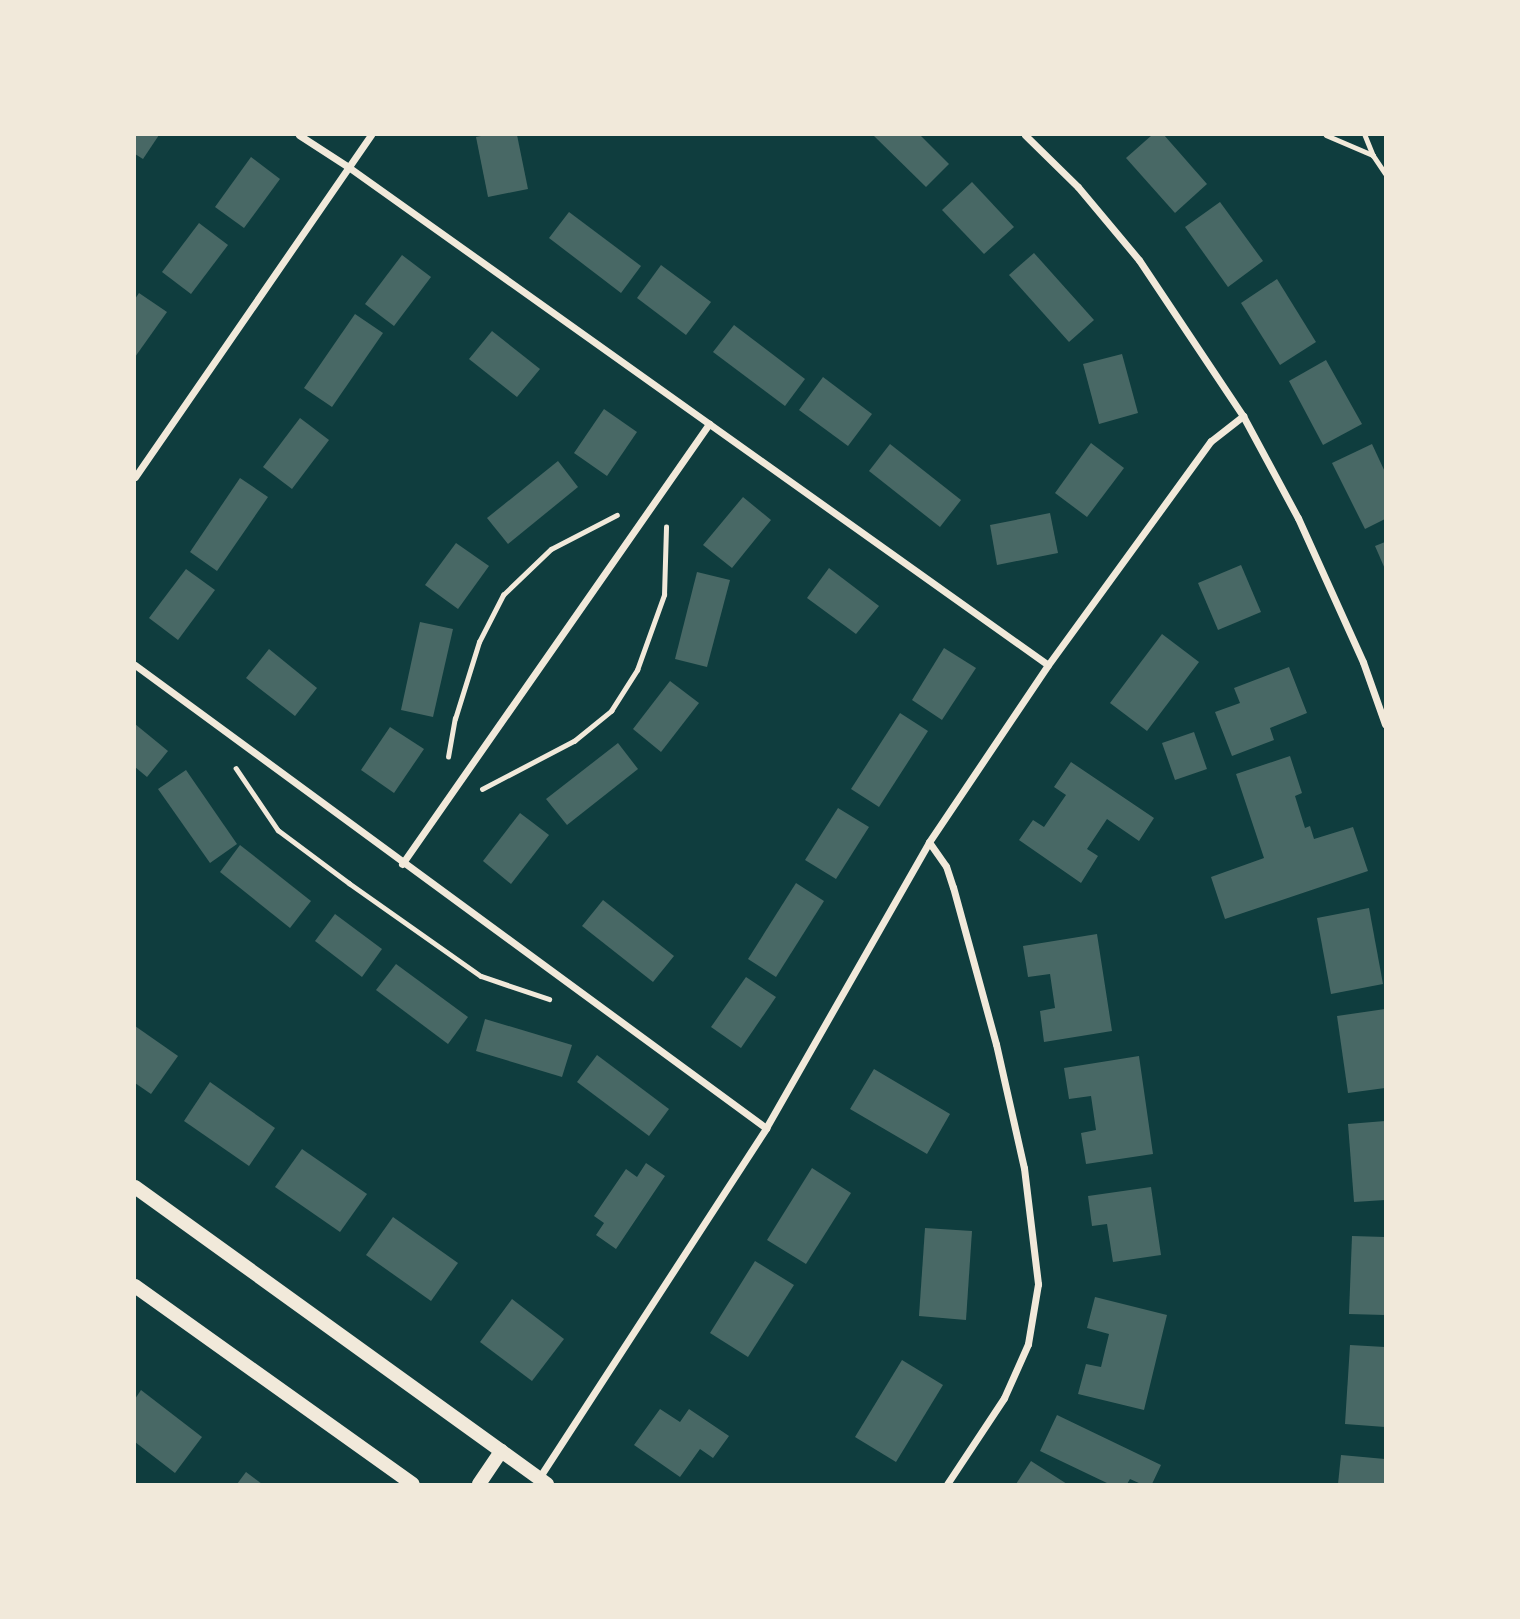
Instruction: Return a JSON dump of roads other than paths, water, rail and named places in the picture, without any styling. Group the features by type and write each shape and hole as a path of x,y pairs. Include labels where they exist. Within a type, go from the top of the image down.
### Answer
{"main road":[{"path":"135,1187 543,1481"},
{"path":"135,1286 413,1484"},
{"path":"479,1484 501,1451"}],"street":[{"path":"299,135 348,166 1048,665"},
{"path":"135,477 371,135"},
{"path":"1024,135 1077,187 1139,260 1243,416 1298,518 1363,662 1385,724"},
{"path":"543,1481 766,1128 929,842 1048,665 1212,441 1243,416"},
{"path":"402,863 709,424"},
{"path":"135,665 766,1128"},
{"path":"929,842 949,876 996,1044 1024,1168 1038,1284 1028,1345 1004,1398 947,1484"}]}
